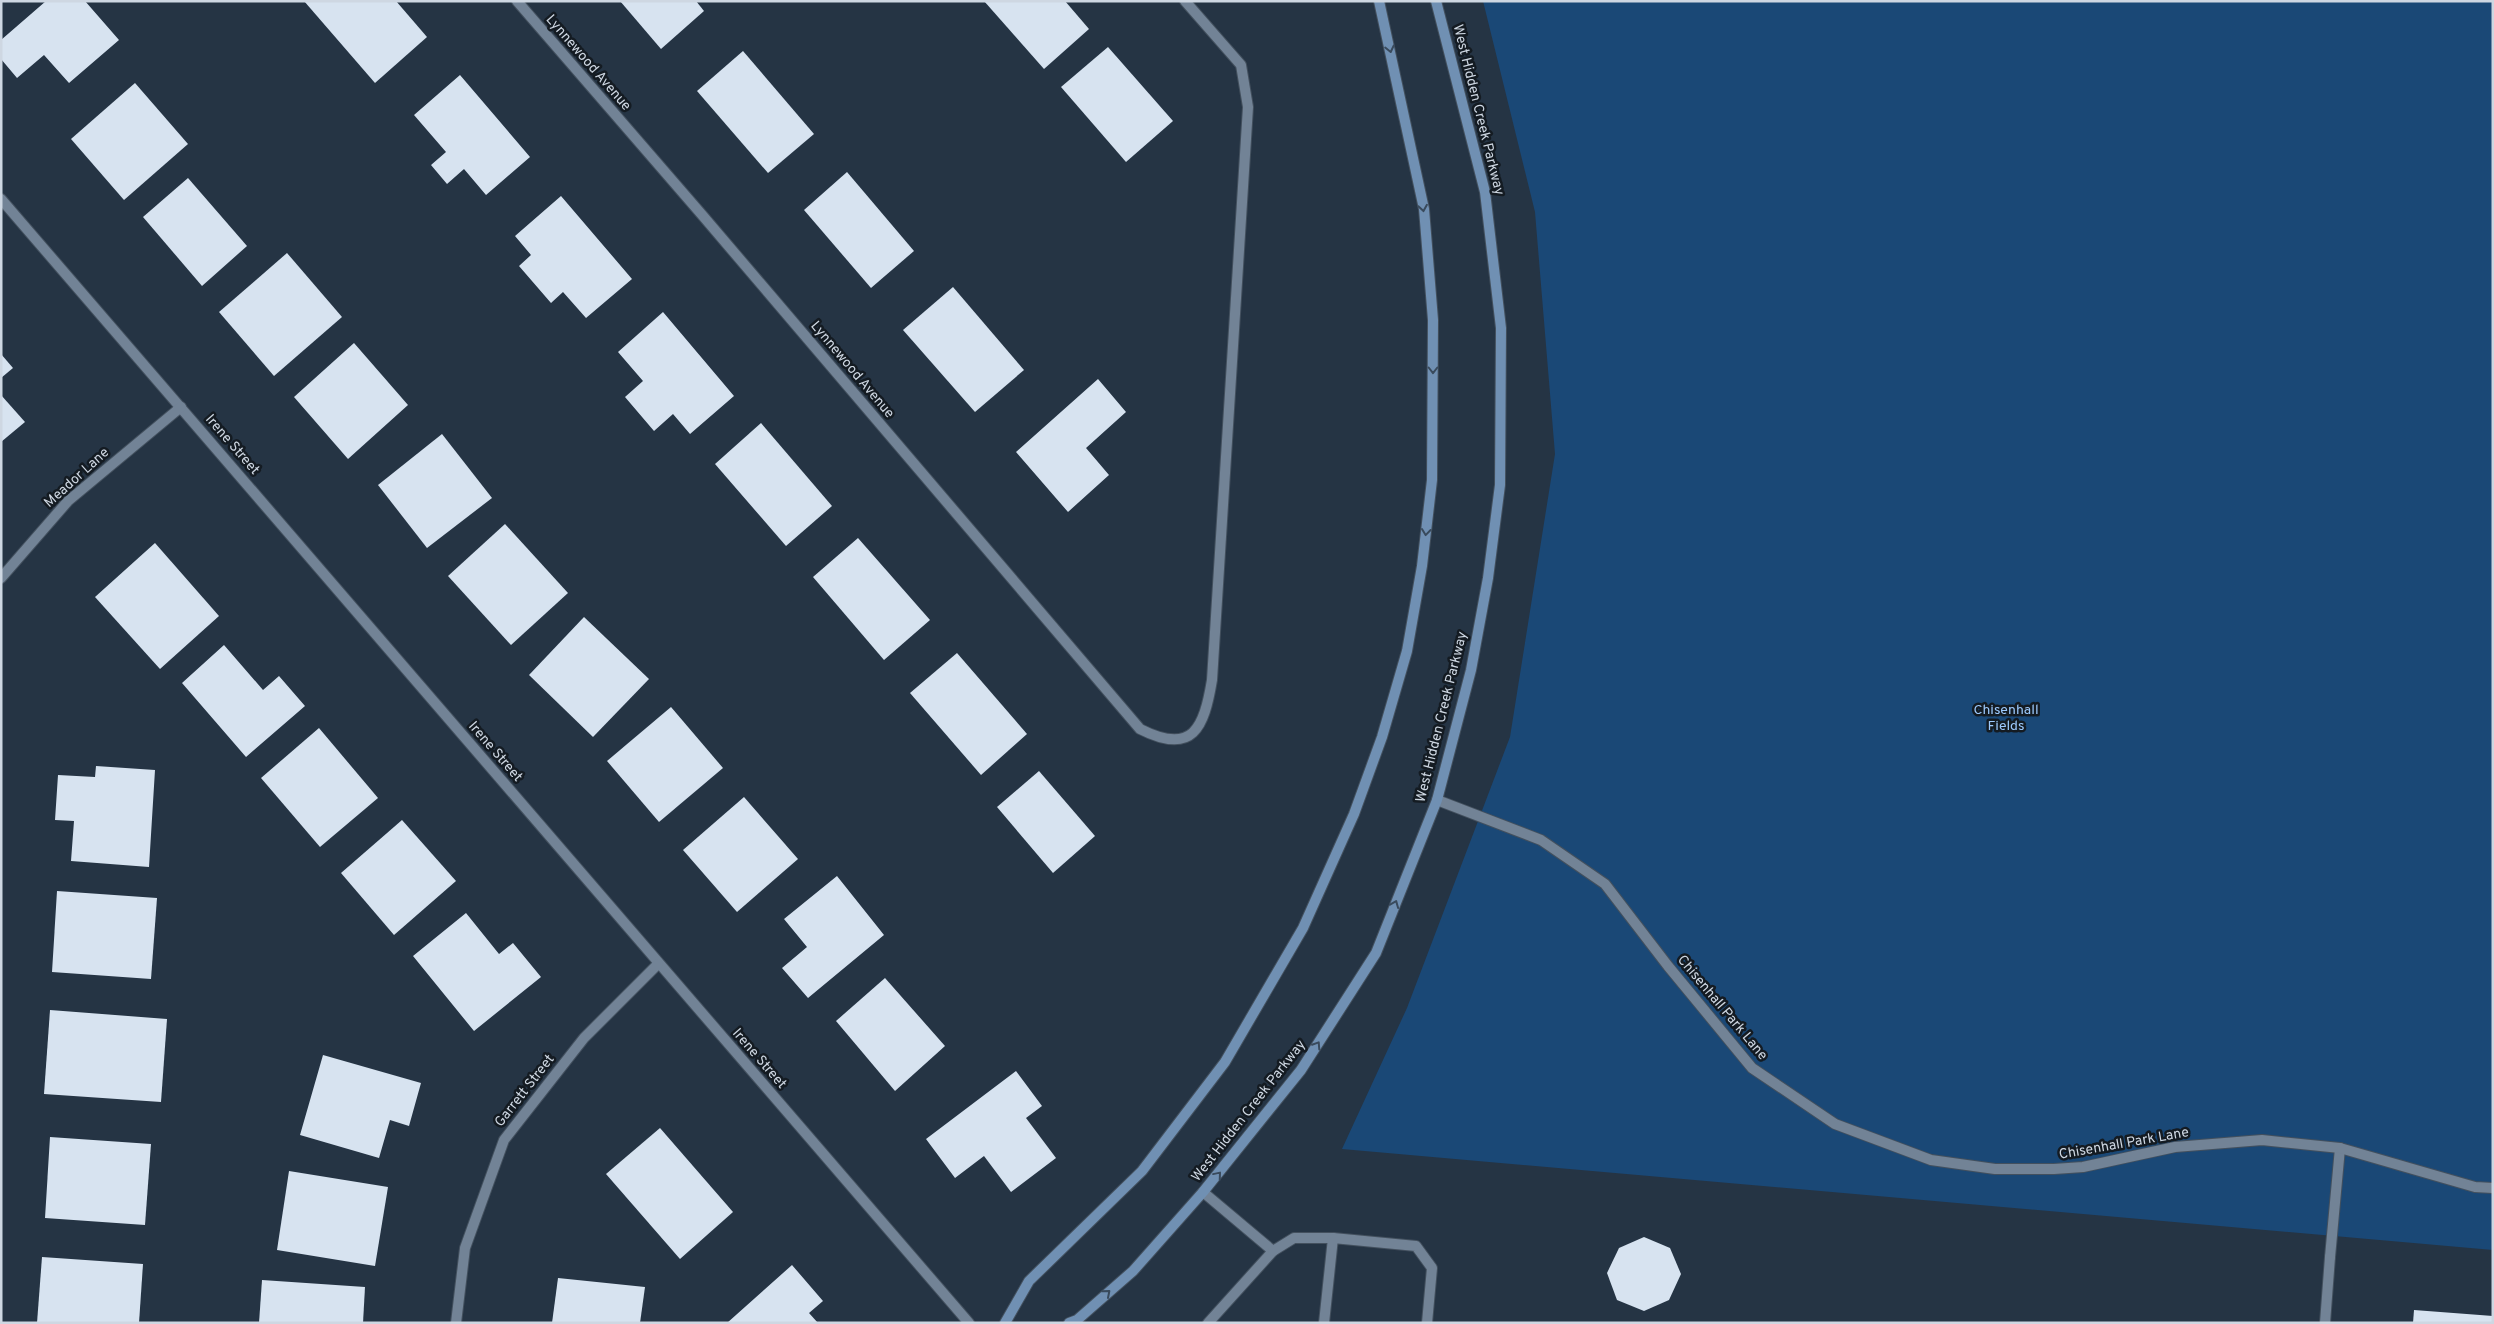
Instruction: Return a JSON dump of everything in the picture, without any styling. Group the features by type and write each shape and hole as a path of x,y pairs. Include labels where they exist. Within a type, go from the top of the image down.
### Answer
{"main road":[{"path":"1005,1323 1029,1281 1142,1171 1225,1062 1303,928 1346,832 1382,737 1406,652 1422,566 1432,480 1433,320 1424,209 1379,1"},
{"name":"West Hidden Creek Parkway","path":"1069,1323 1077,1320 1133,1271 1203,1192 1301,1070 1376,953 1437,800 1471,670 1488,578 1500,485 1501,328 1485,192 1436,1"}],"street":[{"name":"Lynnewood Avenue","path":"517,1 703,216 1140,729 1158,738 1176,740 1191,735 1201,724 1207,711 1212,680 1248,107 1241,65 1185,1"},
{"name":"Irene Street","path":"1,199 969,1323"},
{"name":"Meador Lane","path":"1,578 68,501 182,407"},
{"name":"Chisenhall Park Lane","path":"1437,800 1541,840 1606,884 1668,966 1752,1068 1835,1124 1931,1160 1995,1169 2054,1170 2083,1167 2174,1148 2262,1140 2340,1148 2475,1187 2493,1188"},
{"name":"Garrett Street","path":"456,1323 465,1248 504,1140 584,1038 658,964"},
{"path":"2324,1323 2340,1148"},
{"path":"1203,1192 1273,1250"},
{"path":"1208,1323 1273,1250 1294,1238 1333,1238 1416,1246 1432,1268 1427,1323"},
{"path":"1324,1323 1333,1238"}],"green space":[{"name":"Chisenhall Fields","path":"1483,1 2493,1 2493,1250 1342,1149 1407,1008 1510,737 1555,454 1535,212"}],"building":[{"path":"46,1 85,1 119,40 69,83 44,55 17,78 1,59 1,40"},
{"path":"304,1 396,1 427,37 375,83"},
{"path":"620,1 696,1 704,11 661,49"},
{"path":"984,1 1065,1 1089,29 1044,69"},
{"path":"1108,47 1173,121 1126,162 1061,87"},
{"path":"743,51 814,134 768,173 697,91"},
{"path":"460,75 530,157 486,195 464,169 447,184 431,165 446,152 414,115"},
{"path":"135,83 188,144 124,200 71,139"},
{"path":"847,172 914,251 871,288 804,210"},
{"path":"188,178 247,246 202,286 143,217"},
{"path":"561,196 632,279 586,318 563,292 551,303 519,266 531,255 515,236"},
{"path":"287,253 342,317 274,376 219,312"},
{"path":"953,287 1024,370 975,412 903,330"},
{"path":"663,312 734,396 690,434 673,414 654,431 625,397 643,381 618,352"},
{"path":"354,343 408,405 348,459 294,397"},
{"path":"1,354 13,368 1,378"},
{"path":"1098,379 1126,412 1086,448 1109,475 1068,512 1016,452"},
{"path":"1,395 25,422 1,442"},
{"path":"761,423 832,506 786,546 715,464"},
{"path":"442,434 492,498 427,548 378,485"},
{"path":"505,524 568,593 511,645 448,576"},
{"path":"858,538 930,620 884,660 813,577"},
{"path":"155,543 219,616 160,669 95,597"},
{"path":"584,617 649,679 593,737 529,675"},
{"path":"224,645 263,690 279,676 305,706 246,757 182,683"},
{"path":"957,653 1027,734 981,775 910,693"},
{"path":"671,707 723,768 659,822 607,761"},
{"path":"319,728 378,798 320,847 261,778"},
{"path":"96,766 155,770 149,867 71,861 74,821 55,820 58,775 95,777"},
{"path":"1039,771 1095,836 1053,873 997,807"},
{"path":"744,797 798,859 737,912 683,850"},
{"path":"402,820 456,881 394,935 341,873"},
{"path":"837,876 884,935 808,998 782,968 807,947 784,919"},
{"path":"57,891 157,898 151,979 52,972"},
{"path":"466,913 499,954 513,943 541,977 474,1031 413,956"},
{"path":"885,978 945,1046 895,1091 836,1021"},
{"path":"50,1010 167,1019 161,1102 44,1094"},
{"path":"323,1055 421,1083 409,1126 390,1120 379,1158 300,1135"},
{"path":"1016,1071 1042,1106 1026,1118 1056,1158 1011,1192 984,1156 955,1178 926,1139"},
{"path":"660,1128 733,1212 680,1259 606,1174"},
{"path":"50,1137 151,1144 145,1225 45,1218"},
{"path":"289,1171 388,1187 375,1266 277,1250"},
{"path":"1644,1237 1670,1248 1681,1274 1669,1300 1644,1311 1617,1300 1607,1273 1619,1248"},
{"path":"42,1257 143,1264 139,1323 37,1323"},
{"path":"792,1265 823,1301 809,1313 818,1323 727,1323"},
{"path":"558,1278 645,1287 640,1323 552,1323"},
{"path":"262,1280 365,1287 363,1323 259,1323"},
{"path":"2414,1310 2493,1316 2493,1323 2413,1323"}]}
